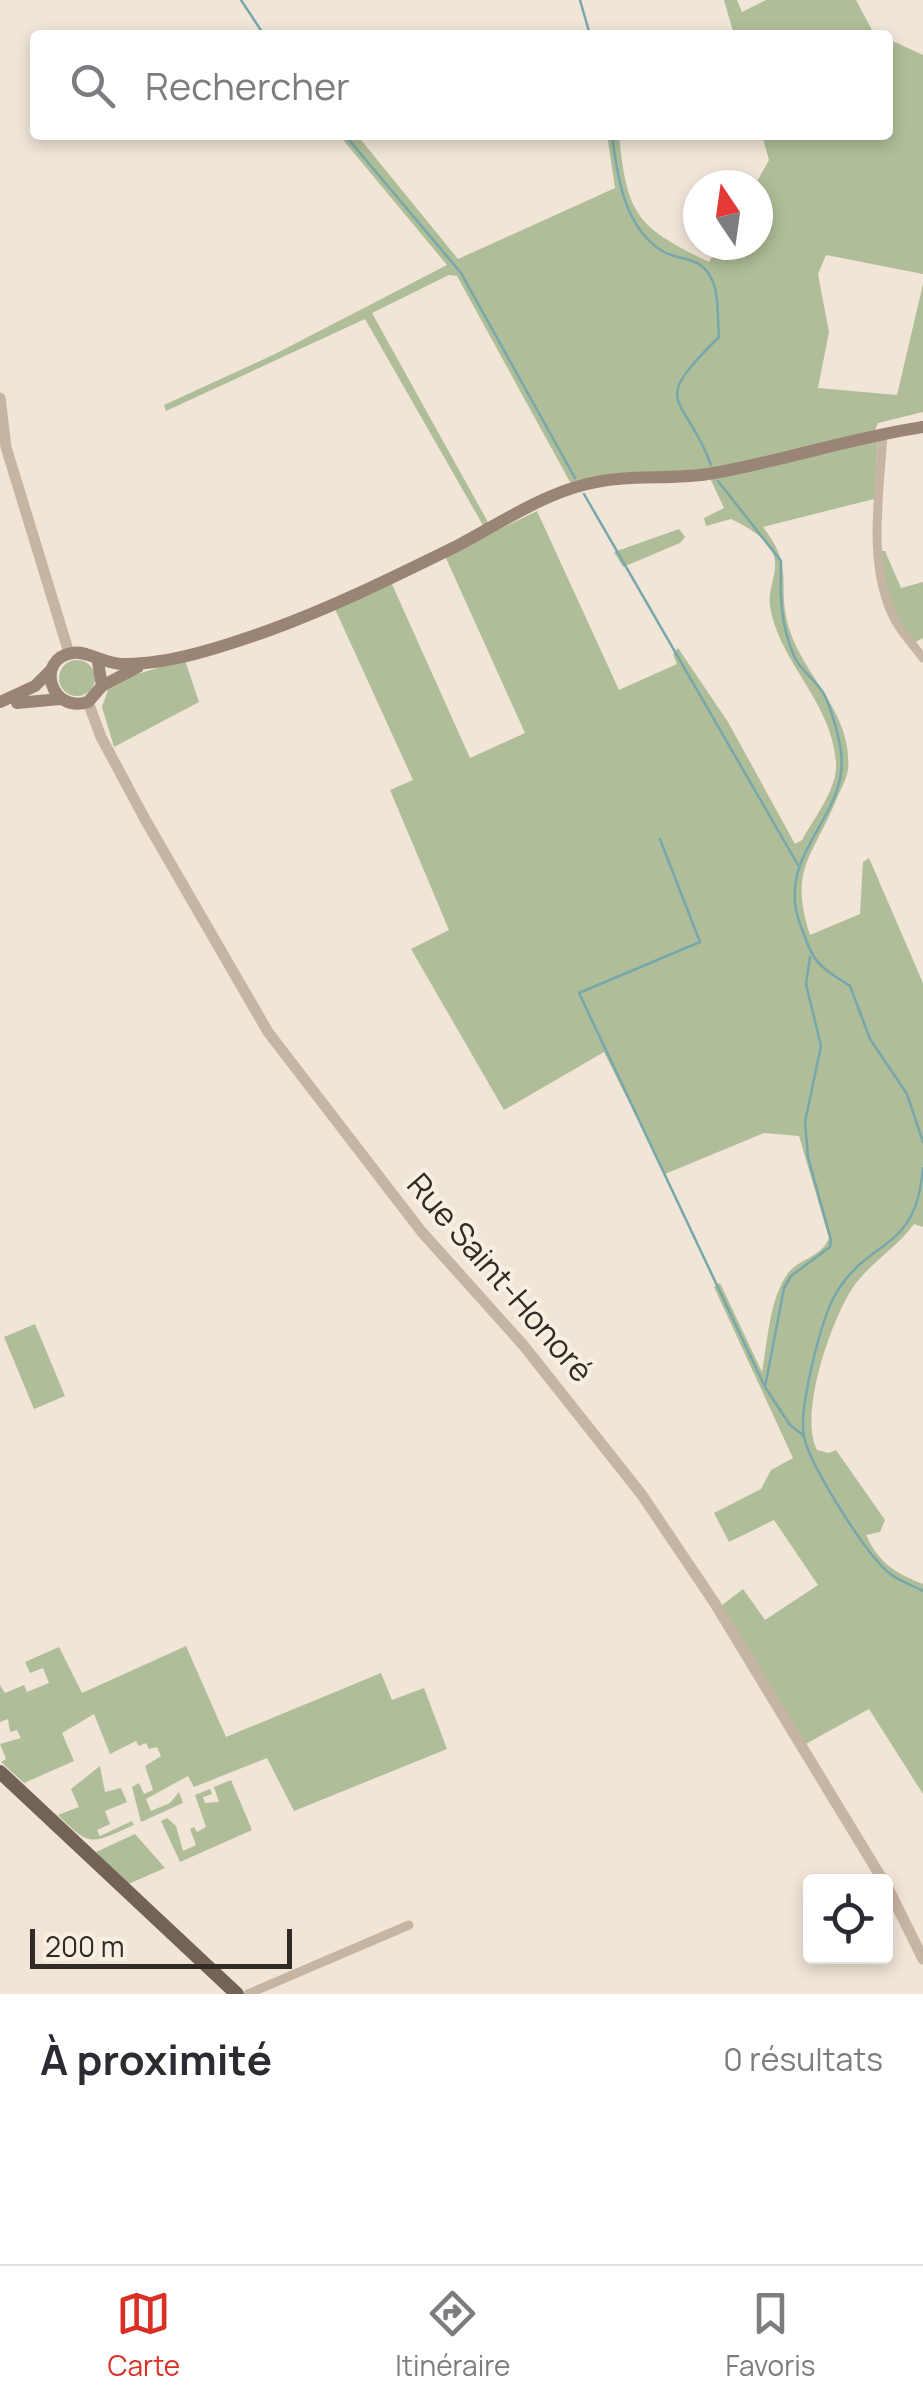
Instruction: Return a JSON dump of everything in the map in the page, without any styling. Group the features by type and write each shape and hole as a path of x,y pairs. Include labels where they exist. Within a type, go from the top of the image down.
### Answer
{"main road":[{"path":"0,704 60,699 79,705 88,702 102,686 150,662 269,630 454,547 552,496 589,483 702,475 834,443 923,427"},
{"path":"0,704 35,686 69,653 82,653 98,662 150,662"},
{"path":"98,662 102,686"},
{"path":"52,668 50,685 60,699"},
{"path":"0,1772 237,1994"}],"street":[{"path":"0,398 6,447 69,653"},
{"path":"883,433 878,546 881,578 895,621 923,658"},
{"name":"Rue Saint-Honoré","path":"88,702 100,738 268,1032 411,1219 524,1346 630,1479 714,1602 880,1874"},
{"name":"Rue Saint-Honoré","path":"893,1898 923,1958"},
{"path":"248,1994 408,1925"}],"green space":[{"path":"724,0 737,0 742,12 766,0 856,0 872,30 733,30"},
{"path":"893,41 923,55 923,274 826,255 818,274 829,332 818,388 897,395 923,284 923,412 878,423 875,430 719,468 570,482 457,276 449,275 372,313 489,524 484,527 365,319 166,411 164,405 275,354 447,265 343,140 361,140 458,259 615,188 608,140 620,140 632,202 651,228 683,248 683,260 773,260 773,170 763,170 769,160 763,140 893,140"},
{"path":"878,439 874,499 763,527 779,554 789,628 835,712 847,749 846,776 803,878 804,912 810,935 860,914 863,862 869,858 923,983 923,1227 914,1224 861,1277 845,1300 820,1366 812,1434 817,1450 836,1450 885,1520 880,1532 866,1535 876,1553 904,1576 923,1584 923,1794 869,1709 804,1745 721,1606 743,1589 765,1620 818,1585 774,1520 729,1542 714,1513 761,1489 771,1470 793,1458 714,1287 720,1283 762,1372 770,1321 782,1284 793,1268 821,1250 829,1238 799,1136 764,1133 665,1174 604,1052 504,1110 411,949 449,930 390,790 413,780 335,609 391,582 470,758 525,733 445,556 537,511 619,690 677,664 673,654 678,648 728,722 795,844 802,840 833,782 836,763 832,741 816,701 775,627 770,606 773,553 761,537 731,519 706,526 704,518 724,508 710,478"},
{"path":"679,529 685,537 680,543 623,567 614,552"},
{"path":"875,551 885,551 901,588 923,582 923,638 910,645 899,633"},
{"path":"77,660 90,665 95,678 90,691 77,696 64,691 59,678 64,665"},
{"path":"185,660 199,702 114,747 102,707 108,690 134,675"},
{"path":"35,1324 65,1396 34,1409 4,1337"},
{"path":"186,1646 226,1737 381,1673 392,1700 424,1688 447,1749 294,1811 267,1758 194,1787 188,1776 146,1799 151,1811 170,1803 179,1792 183,1803 141,1822 132,1787 139,1783 144,1794 153,1790 145,1766 161,1756 157,1747 149,1749 146,1743 139,1746 136,1741 110,1754 94,1714 62,1733 74,1761 24,1783 1,1762 6,1759 0,1744 21,1738 17,1730 10,1732 8,1719 0,1722 0,1685 5,1693 24,1685 27,1692 49,1683 43,1668 30,1673 25,1662 59,1647 82,1693"},
{"path":"100,1766 105,1792 121,1788 127,1802 105,1811 110,1824 97,1830 100,1836 132,1821 134,1825 93,1840 78,1833 58,1815 79,1807 71,1789"},
{"path":"231,1780 252,1830 180,1862 161,1821 167,1818 176,1826 183,1851 196,1845 190,1829 194,1827 197,1832 206,1827 195,1795 210,1789 212,1794 203,1797 205,1803 219,1802 214,1787"},
{"path":"135,1834 165,1868 126,1885 96,1852"}],"waterway":[{"path":"241,0 261,30"},
{"path":"580,0 589,30"},
{"path":"349,140 461,273 575,478"},
{"path":"613,140 625,200 640,230 664,252 701,265 713,282 719,337 697,360 678,389 678,400 711,465"},
{"path":"718,481 781,561 786,634 798,663 824,694 840,745 841,775 835,796 797,876 795,899 800,924 818,962 850,986 870,1039 907,1094 923,1142"},
{"path":"584,494 798,865"},
{"path":"660,839 700,942 579,993 765,1387"},
{"path":"803,1435 790,1425 765,1387 784,1288 791,1276 830,1247 831,1240 808,1157 805,1122 821,1046 806,984 810,957"},
{"path":"923,1168 911,1216 889,1242 848,1276 835,1295 812,1365 803,1424 817,1468 867,1548 889,1573 923,1591"}]}
